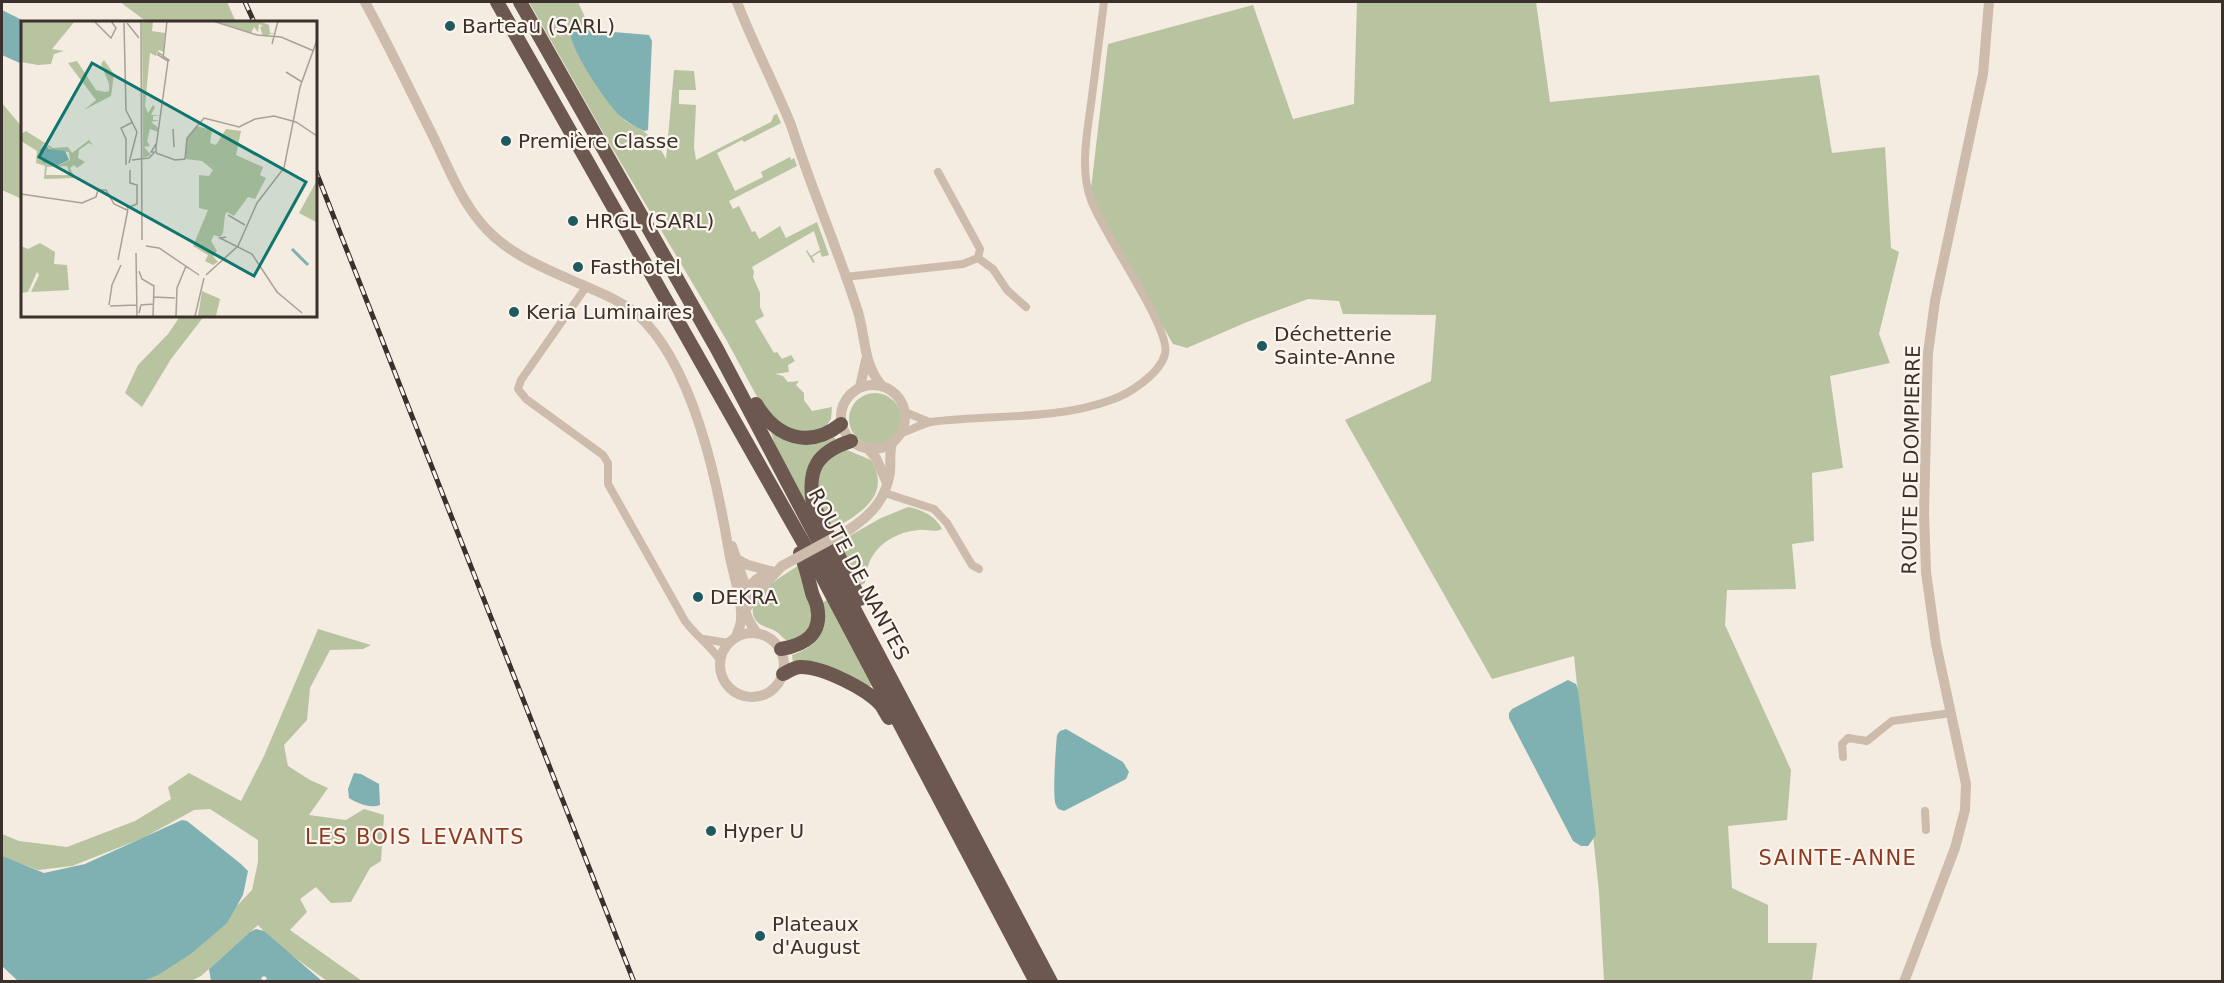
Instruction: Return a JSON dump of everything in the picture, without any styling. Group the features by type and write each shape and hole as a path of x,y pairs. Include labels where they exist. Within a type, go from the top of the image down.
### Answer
{"highway":[{"name":"ROUTE DE NANTES","path":"497,2 796,530 1036,981"},
{"name":"ROUTE DE NANTES","path":"520,2 723,362 1051,981"},
{"path":"723,362 738,372 768,422 786,434 803,438 820,437 841,424"},
{"path":"850,441 833,447 817,461 812,474 813,504 906,685 912,716"},
{"path":"781,649 802,644 809,639 818,620 817,606 808,571 796,544 796,530"},
{"path":"783,674 800,667 814,669 866,692 881,705 904,747 921,764"}],"street":[{"path":"365,2 456,184 481,224 525,259 614,299 636,314 667,350 680,374 708,454 727,534 739,602 741,619 720,660"},
{"path":"737,2 751,39 775,86 791,125 858,313 866,360 873,376 882,386 897,395 905,412 902,433"},
{"path":"869,450 877,450 892,443 902,433 929,422 1047,413 1090,407 1113,399 1146,380 1165,354 1165,343 1158,322 1099,220 1090,197 1086,142 1104,2"},
{"name":"ROUTE DE DOMPIERRE","path":"1904,981 1954,848 1965,810 1966,784 1936,644 1926,572 1924,513 1928,352 1935,302 1983,74 1989,2"},
{"path":"938,172 980,249 978,258"},
{"path":"845,277 963,264 978,258"},
{"path":"978,258 993,269 1006,290 1026,307"},
{"path":"586,287 521,380 518,389 526,399 603,455 608,463 608,484 685,621 720,660 723,678 732,690 742,696 753,697 763,695 780,682 785,662 781,649 774,640 758,633 746,633 732,640 703,639"},
{"path":"860,387 866,360"},
{"path":"882,386 860,387 844,402 841,424 850,441 869,450 876,458 886,488 934,509 947,523 964,554 979,569"},
{"path":"905,412 929,422"},
{"path":"739,602 746,588 770,571 850,528 871,513 886,488 892,443"},
{"path":"727,534 738,560 748,596 744,603 747,615 758,633"},
{"path":"738,560 747,566 770,571"},
{"path":"747,615 748,606 754,595 782,566"},
{"path":"1842,757 1842,744 1848,738 1867,741 1892,721 1951,713"},
{"path":"1924,811 1926,830"}],"green space":[{"path":"120,2 227,2 236,21 146,21"},
{"path":"529,2 578,2 585,17 585,30 578,29 570,32 585,66 620,115 650,137 666,159 674,70 694,71 696,90 679,90 679,104 696,105 694,147 696,160 771,122 777,114 781,123 717,153 735,191 763,177 761,172 790,157 791,160 794,158 797,166 729,201 733,209 739,206 752,232 755,231 759,239 780,226 786,238 817,222 829,255 822,257 820,252 812,257 815,262 813,263 806,251 811,256 820,250 814,231 752,267 764,316 755,321 774,353 777,352 782,359 791,355 795,361 788,365 789,372 775,374 783,376 788,382 799,381 796,385 804,393 804,400 812,411 832,407 831,419 827,425 814,431 798,432 784,429 761,404 727,341 605,136"},
{"path":"1357,2 1536,2 1550,102 1819,75 1832,153 1885,147 1891,248 1899,252 1879,334 1890,363 1830,376 1843,468 1812,473 1814,541 1792,544 1796,589 1727,590 1725,625 1791,770 1787,820 1728,826 1732,888 1768,905 1768,943 1817,943 1812,981 1604,981 1599,892 1574,656 1492,679 1345,420 1431,381 1436,315 1343,314 1339,301 1308,299 1187,348 1173,344 1090,197 1108,44 1253,5 1293,119 1354,104"},
{"path":"2,103 21,126 21,199 2,190"},
{"path":"180,316 204,316 171,359 142,407 125,393 138,365 168,334"},
{"path":"870,393 880,393 894,400 901,419 894,438 880,445 870,445 860,441 853,434 849,424 849,414 853,404 860,397"},
{"path":"770,429 833,434 836,441 819,454 816,524 775,445"},
{"path":"842,448 871,460 877,473 878,484 875,494 861,511 830,531 817,496 815,478 822,462"},
{"path":"908,507 928,514 942,529 908,532 889,540 874,553 866,572 865,583 861,585 837,543 881,518"},
{"path":"801,564 815,615 808,634 788,641 777,632 758,623 753,609 761,593"},
{"path":"827,600 872,686 863,686 793,663 792,655 809,647 819,636 823,622 822,603"},
{"path":"318,629 371,645 363,649 330,650 310,688 307,720 284,745 288,766 328,788 309,815 346,820 364,809 384,815 381,861 370,868 351,902 331,903 316,887 300,899 307,912 290,930 362,981 327,981 275,943 258,925 201,976 191,981 131,981 192,953 252,890 258,862 258,840 210,809 194,810 143,838 72,866 38,870 2,857 2,834 19,841 67,847 135,821 171,799 168,787 189,773 241,801 264,756"}],"water":[{"path":"2,10 24,21 21,21 21,64 2,55"},
{"path":"578,29 649,35 652,41 648,130 644,131 620,116 597,86 572,42 570,33"},
{"path":"1568,680 1576,684 1578,690 1596,835 1588,846 1581,846 1573,841 1509,718 1512,709"},
{"path":"1066,729 1123,762 1129,772 1126,779 1064,811 1058,809 1056,805 1054,783 1057,735"},
{"path":"354,773 361,774 379,784 380,805 368,806 349,798 348,789"},
{"path":"182,820 187,821 248,871 243,895 227,923 192,953 158,975 142,981 18,981 2,966 2,856 44,873 85,864"},
{"path":"256,929 264,931 322,981 265,981 267,978 264,976 261,978 263,981 211,981 209,969"}],"railway":[{"path":"245,2 254,21"},
{"path":"316,172 634,982"}],"place":[{"name":"Barteau (SARL)","path":"450,26"},
{"name":"Première Classe","path":"506,141"},
{"name":"HRGL (SARL)","path":"573,221"},
{"name":"Fasthotel","path":"578,267"},
{"name":"Keria Luminaires","path":"514,312"},
{"name":"Déchetterie Sainte-Anne","path":"1262,346"},
{"name":"DEKRA","path":"698,597"},
{"name":"Hyper U","path":"711,831"},
{"name":"Plateaux d'August","path":"760,936"}],"district":[{"name":"LES BOIS LEVANTS","path":"415,837"},
{"name":"SAINTE-ANNE","path":"1838,858"}]}
